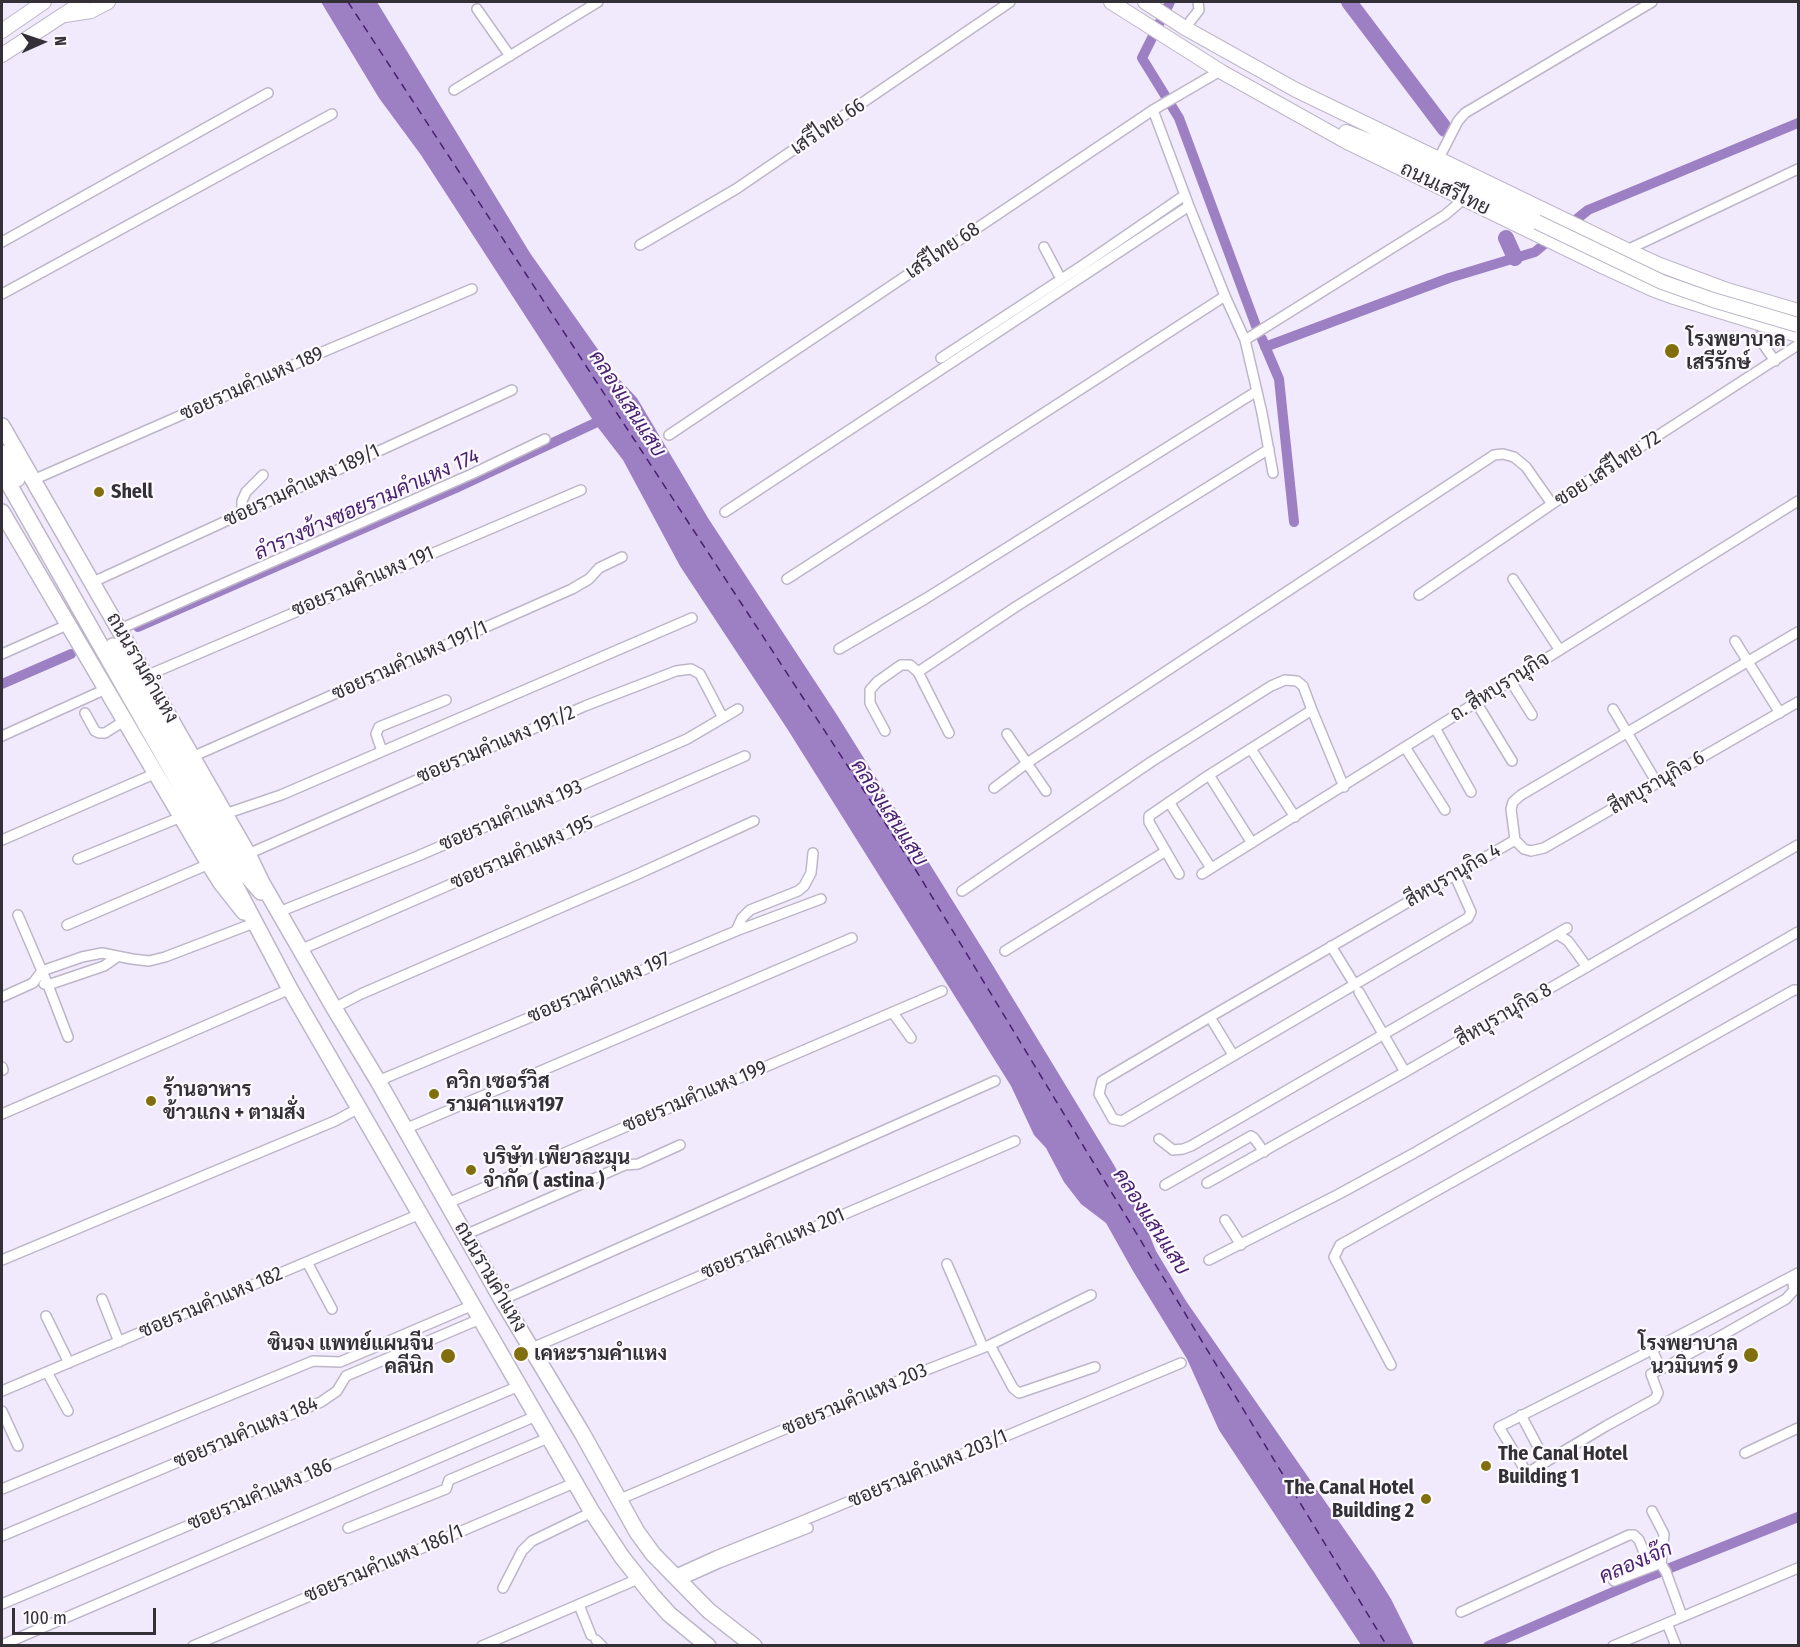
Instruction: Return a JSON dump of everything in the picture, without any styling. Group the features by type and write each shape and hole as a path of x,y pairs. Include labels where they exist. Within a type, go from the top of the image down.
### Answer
{"main road":[{"path":"2,31 44,2"},
{"path":"2,55 83,2"},
{"path":"60,16 91,11 108,2"},
{"name":"ถนนเสรีไทย","path":"1111,2 1220,71 1347,142 1465,198 1531,225 1562,245 1645,286 1798,335"},
{"name":"ถนนเสรีไทย","path":"1146,2 1184,27 1296,90 1627,250 1660,265 1798,311"},
{"path":"1313,122 1372,142 1531,225 1677,288 1798,325"},
{"path":"1699,305 1709,297 1708,282"},
{"name":"ถนนรามคำแหง","path":"2,426 248,854 300,950 378,1081 502,1300 582,1433 637,1532 653,1554 709,1611 754,1646"},
{"name":"ถนนรามคำแหง","path":"2,453 51,548 239,891 290,990 591,1512 638,1579 669,1614 708,1646"},
{"name":"ถนนรามคำแหง","path":"2,472 51,548 247,876 279,912"},
{"name":"ถนนรามคำแหง","path":"2,512 209,864 232,898 254,923"}],"street":[{"path":"454,90 598,2"},
{"name":"เสรีไทย 66","path":"640,244 736,189 1010,2"},
{"path":"1184,27 1199,10 1198,2"},
{"path":"1438,160 1458,121 1465,113 1652,2"},
{"path":"477,9 510,56"},
{"name":"เสรีไทย 68","path":"669,435 1155,109 1220,71"},
{"path":"2,242 268,93"},
{"path":"1155,109 1189,206 1245,340 1273,473"},
{"path":"2,294 332,114"},
{"path":"1627,250 1798,169"},
{"path":"941,358 1185,195"},
{"path":"1245,340 1445,215 1465,198"},
{"path":"725,512 1189,206"},
{"path":"1044,247 1061,279"},
{"name":"ซอยรามคำแหง 189","path":"33,480 306,359 472,289"},
{"path":"787,579 1225,296"},
{"path":"1758,337 1775,361"},
{"name":"ซอย เสรีไทย 72","path":"1419,595 1552,504 1798,345"},
{"name":"ซอยรามคำแหง 189/1","path":"93,582 512,390"},
{"path":"839,649 1257,391"},
{"path":"120,629 474,473 545,439"},
{"path":"918,672 1017,606 1269,449"},
{"path":"994,788 1027,763 1494,455 1503,454 1514,457 1526,467 1552,504"},
{"path":"242,513 242,501 246,492 263,475"},
{"name":"ซอยรามคำแหง 191","path":"146,676 581,490"},
{"name":"ถ. สีหบุรานุกิจ","path":"1202,874 1798,501"},
{"name":"ซอยรามคำแหง 191/1","path":"192,757 572,589 590,579 599,568 622,557"},
{"path":"1513,579 1560,650"},
{"path":"225,814 281,795 692,618"},
{"path":"2,654 67,625"},
{"name":"สีหบุรานุกิจ 4","path":"1233,1055 1122,1121 1113,1119 1099,1094 1102,1081 1515,840 1511,814 1513,802 1521,795 1798,632"},
{"path":"1735,641 1780,713"},
{"path":"885,731 870,704 870,690 877,682 901,665 910,665 918,672 949,733"},
{"name":"ซอยรามคำแหง 191/2","path":"248,854 585,706 676,671 691,669 700,674 723,718"},
{"path":"962,891 1151,762 1271,686 1285,680 1297,681 1303,686 1344,787"},
{"path":"1510,680 1532,715"},
{"path":"2,736 106,689"},
{"path":"382,751 376,734 379,727 446,700"},
{"path":"1476,702 1512,761"},
{"name":"สีหบุรานุกิจ 6","path":"1515,840 1524,849 1530,851 1544,848 1798,702"},
{"name":"ซอยรามคำแหง 193","path":"279,912 418,856 676,744 738,709"},
{"path":"1613,709 1657,783"},
{"path":"1179,874 1149,819 1152,813 1312,710"},
{"path":"85,713 95,731 99,733 105,733 124,721"},
{"path":"1435,728 1471,792"},
{"path":"1007,734 1046,791"},
{"path":"1405,747 1444,810"},
{"path":"1251,749 1295,817"},
{"name":"ซอยรามคำแหง 195","path":"300,950 745,756"},
{"path":"2,840 154,774"},
{"path":"1209,775 1252,843"},
{"path":"1169,802 1211,868"},
{"path":"78,859 181,817"},
{"path":"334,1008 361,994 754,821"},
{"name":"สีหบุรานุกิจ 8","path":"1208,1183 1798,845"},
{"path":"1005,951 1166,851"},
{"path":"736,931 742,918 750,910 798,891 804,886 811,873 813,853"},
{"path":"67,926 209,864"},
{"path":"1210,1017 1233,1055 1357,988 1468,918 1471,912 1455,876"},
{"name":"ซอยรามคำแหง 197","path":"378,1081 736,931 821,899"},
{"path":"18,915 68,1037"},
{"path":"2,997 33,983 42,971 102,952 117,957 149,961 254,923"},
{"path":"1159,1139 1173,1150 1191,1146 1567,928"},
{"path":"1209,1260 1425,1146 1798,932"},
{"path":"1557,934 1568,941 1587,967"},
{"path":"405,1129 852,938"},
{"path":"1331,946 1385,1034 1405,1072"},
{"path":"33,983 48,985 104,966 117,957"},
{"path":"2,1114 290,990"},
{"path":"1391,1365 1334,1257 1340,1245 1794,990 1798,990"},
{"name":"ซอยรามคำแหง 199","path":"448,1203 942,991"},
{"path":"893,1013 911,1038"},
{"path":"502,1300 995,1081"},
{"path":"2,1260 359,1108"},
{"path":"1165,1185 1251,1136 1264,1152"},
{"name":"ซอยรามคำแหง 201","path":"532,1348 1015,1141"},
{"path":"465,1234 625,1165 638,1164 680,1145"},
{"name":"ซอยรามคำแหง 182","path":"2,1391 420,1214"},
{"path":"1225,1220 1241,1245"},
{"path":"307,1262 333,1309"},
{"path":"947,1264 986,1346 1013,1388 1019,1393 1095,1367"},
{"path":"1795,1275 1794,1290 1786,1299 1651,1374 1658,1393 1655,1399 1527,1473 1499,1427 1795,1275"},
{"name":"ซอยรามคำแหง 203","path":"618,1500 986,1346 1091,1295"},
{"path":"102,1299 119,1342"},
{"name":"ซอยรามคำแหง 184","path":"2,1489 313,1361 340,1362 473,1305"},
{"path":"46,1316 69,1363"},
{"name":"ซอยรามคำแหง 184","path":"2,1536 321,1402 337,1391 346,1376 480,1319"},
{"path":"404,1336 410,1350"},
{"path":"1652,1350 1661,1369"},
{"path":"340,1362 346,1376"},
{"name":"ซอยรามคำแหง 203/1","path":"677,1578 795,1524 1181,1363"},
{"path":"47,1372 68,1411"},
{"name":"ซอยรามคำแหง 186","path":"2,1604 519,1386"},
{"path":"2,1411 18,1446"},
{"path":"1521,1415 1546,1462"},
{"path":"6,1645 536,1416"},
{"path":"1745,1453 1798,1428"},
{"path":"348,1528 446,1489 449,1480 548,1438"},
{"name":"ซอยรามคำแหง 186/1","path":"193,1646 574,1483"},
{"path":"1652,1511 1664,1534 1661,1564 1682,1616"},
{"path":"503,1588 518,1556 532,1541 591,1512"},
{"name":"ซอยรามคำแหง 203/1","path":"718,1559 808,1528"},
{"path":"1461,1612 1629,1535 1634,1535 1639,1540 1650,1567"},
{"path":"1614,1581 1661,1564"},
{"path":"1613,1646 1798,1568"},
{"path":"482,1646 638,1579"},
{"path":"579,1605 596,1640"},
{"path":"1667,1623 1676,1646"}],"water":[{"name":"คลองแสนแสบ","path":"321,2 377,2 530,253 618,378 637,398 708,518 837,715 1114,1165 1145,1224 1156,1251 1186,1301 1374,1572 1391,1599 1414,1645 1361,1645 1219,1430 1187,1359 1106,1223 1081,1204 1064,1182 1046,1148 1034,1135 1011,1086 788,730 680,566 623,460 596,425 421,155 379,98"}],"waterway":[{"path":"1170,2 1142,58 1179,118 1256,326"},
{"path":"1349,2 1445,129"},
{"path":"1567,227 1588,210 1798,123"},
{"path":"1265,347 1449,278 1535,252 1554,236"},
{"path":"1506,238 1515,258"},
{"path":"1262,339 1279,379 1294,522"},
{"name":"ลำรางข้างซอยรามคำแหง 174","path":"138,627 456,488 608,417"},
{"name":"ลำรางข้างซอยรามคำแหง 174","path":"2,684 71,654"},
{"name":"คลองเจ๊ก","path":"1488,1646 1650,1576 1798,1517"}],"ferry route":[{"path":"348,2 917,872 1387,1646"}],"place":[{"name":"โรงพยาบาล เสรีรักษ์","path":"1672,351"},
{"name":"Shell","path":"99,492"},
{"name":"ควิก เซอร์วิส รามคำแหง197","path":"434,1094"},
{"name":"ร้านอาหาร ข้าวแกง + ตามสั่ง","path":"151,1101"},
{"name":"บริษัท เพียวละมุน จำกัด ( astina )","path":"471,1170"},
{"name":"เคหะรามคำแหง","path":"521,1354"},
{"name":"โรงพยาบาล นวมินทร์ 9","path":"1751,1355"},
{"name":"ซินจง แพทย์แผนจีน คลีนิก","path":"448,1356"},
{"name":"The Canal Hotel Building 1","path":"1486,1466"},
{"name":"The Canal Hotel Building 2","path":"1426,1499"}]}
